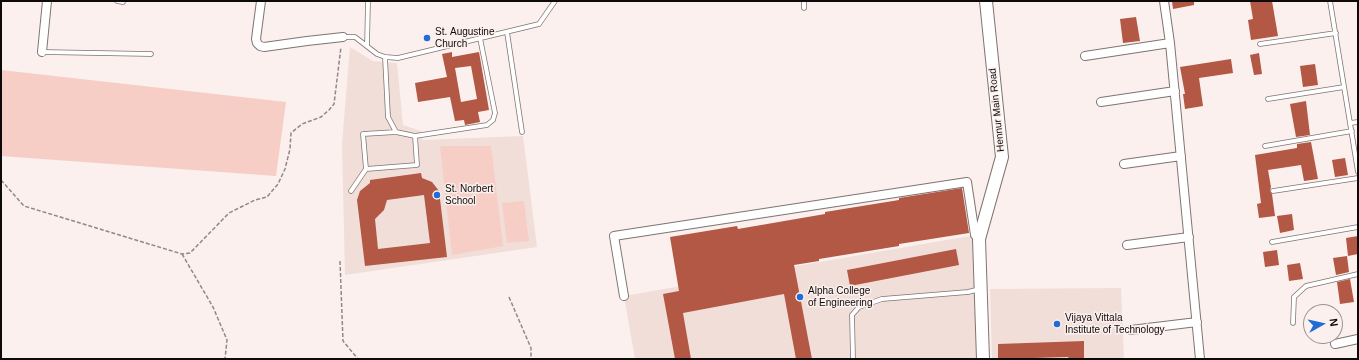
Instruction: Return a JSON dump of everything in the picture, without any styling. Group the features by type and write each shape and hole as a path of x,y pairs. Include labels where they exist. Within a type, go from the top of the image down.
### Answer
{"main road":[{"name":"Hennur Main Road","path":"983,359 979,239 1002,157 986,1"}],"street":[{"path":"42,52 47,1"},
{"path":"261,1 256,39 257,43 264,48 342,37"},
{"path":"1164,1 1170,43 1200,359"},
{"path":"1085,56 1170,43"},
{"path":"1101,102 1174,91"},
{"path":"1124,164 1181,156"},
{"path":"624,296 614,236 967,182 975,235 979,239"},
{"path":"1127,245 1189,237"},
{"path":"1131,330 1197,322"},
{"path":"1343,342 1358,339"}],"lane":[{"path":"117,1 123,2"},
{"path":"367,46 368,1"},
{"path":"342,37 355,37 377,54 385,57 398,58 539,24 555,1"},
{"path":"804,1 804,8"},
{"path":"1330,1 1358,172"},
{"path":"507,32 522,132"},
{"path":"1260,44 1336,33"},
{"path":"351,191 366,170 363,134 396,132 415,136 487,125 493,120 495,113 480,38"},
{"path":"42,52 151,54"},
{"path":"385,57 388,116 396,132"},
{"path":"1268,99 1344,87"},
{"path":"1350,123 1358,122"},
{"path":"1265,146 1352,131"},
{"path":"366,170 416,164 415,136"},
{"path":"1273,191 1358,178"},
{"path":"1272,242 1358,227"},
{"path":"1292,323 1294,297 1306,286 1358,274"},
{"path":"853,359 852,315 859,307 882,299 968,292 980,289"}],"path":[{"path":"1,180 24,206 182,254 190,252 229,213 255,200 267,197 278,184 285,169 290,149 291,133 302,124 321,117 334,104 342,37"},
{"path":"182,254 213,307 227,340 225,359"},
{"path":"340,261 343,341 358,359"},
{"path":"509,297 531,348 531,359"}],"shaded area":[{"name":"St. Norbert School","path":"350,47 373,61 397,63 403,125 421,131 422,140 523,136 537,247 345,275 342,144"},
{"path":"1,70 286,102 276,176 1,156"},
{"path":"440,146 491,146 503,246 452,255"},
{"path":"524,201 529,241 507,243 502,203"},
{"name":"Alpha College of Engineering","path":"975,235 978,359 635,359 624,296"},
{"name":"Vijaya Vittala Institute of Technology","path":"1121,288 1124,359 992,359 990,289"}],"building":[{"path":"1172,1 1194,1 1194,5 1173,9"},
{"path":"1250,1 1272,1 1278,36 1251,40 1248,20 1253,19"},
{"path":"1136,17 1140,41 1123,43 1120,19"},
{"path":"452,52 452,57 479,52 489,110 478,112 480,122 465,125 464,120 455,121 450,97 418,102 415,83 447,77 442,54","holes":["471,66 477,99 461,102 455,68"]},
{"path":"1259,53 1262,74 1254,75 1250,55"},
{"path":"1231,59 1233,73 1199,78 1203,106 1185,109 1183,94 1185,94 1180,67"},
{"path":"1315,64 1318,85 1303,87 1300,66"},
{"path":"1306,101 1310,135 1296,137 1290,104"},
{"path":"1311,142 1318,179 1304,181 1301,165 1268,170 1275,216 1259,218 1257,204 1261,203 1255,155 1297,148 1297,144"},
{"path":"1345,158 1348,175 1335,177 1332,160"},
{"path":"421,173 422,178 432,182 439,191 447,257 365,266 357,200 360,191 370,183 370,180","holes":["424,195 430,243 378,249 375,219 384,210 387,200"]},
{"path":"962,188 969,233 899,244 899,246 819,259 819,261 794,265 812,359 796,359 784,294 683,313 691,359 675,359 663,294 679,291 670,237 737,226 738,229 825,214 825,212 899,200 899,198"},
{"path":"1292,214 1294,230 1280,233 1277,216"},
{"path":"1358,236 1358,254 1348,256 1346,238"},
{"path":"956,249 959,265 850,286 847,270"},
{"path":"1277,250 1279,265 1265,267 1263,252"},
{"path":"1347,256 1349,272 1336,275 1333,258"},
{"path":"1300,263 1303,279 1289,281 1287,265"},
{"path":"1350,279 1354,302 1340,304 1337,282"},
{"path":"1084,341 1084,359 1069,359 1068,357 998,359 998,344"}],"place":[{"name":"St. Augustine Church","path":"427,38"},
{"name":"St. Norbert School","path":"437,195"},
{"name":"Alpha College of Engineering","path":"800,297"},
{"name":"Vijaya Vittala Institute of Technology","path":"1057,324"}]}
